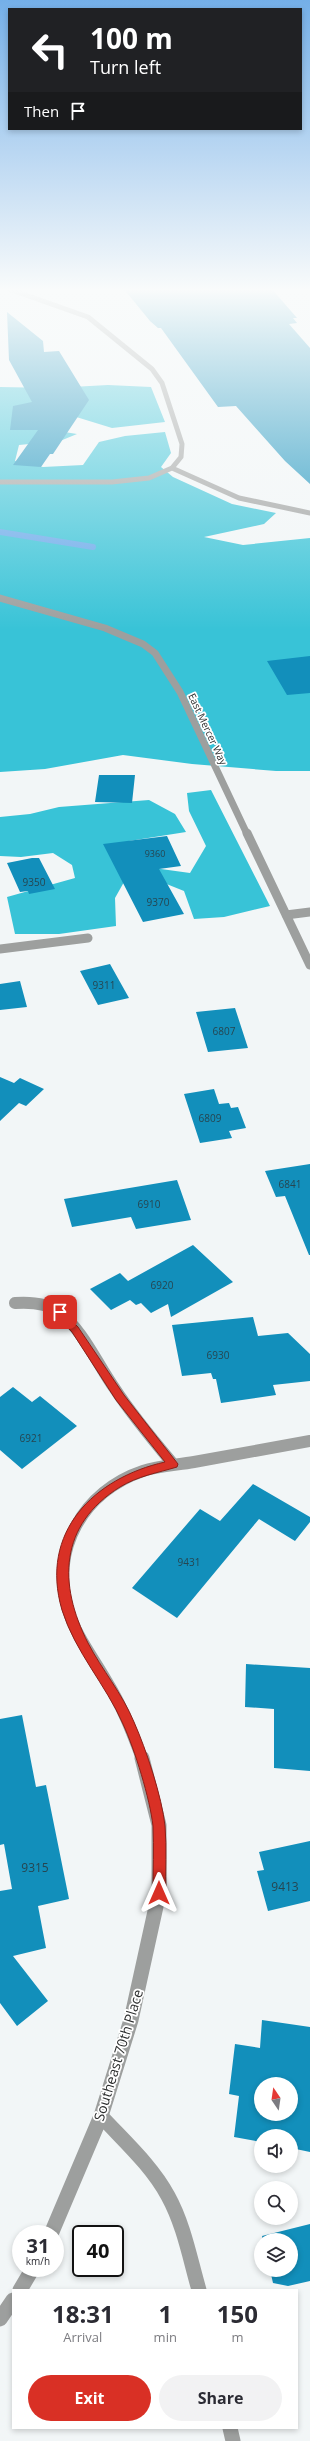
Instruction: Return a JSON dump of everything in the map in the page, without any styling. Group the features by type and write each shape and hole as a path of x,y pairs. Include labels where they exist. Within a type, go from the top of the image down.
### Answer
{"street":[{"path":"0,482 133,480 149,478 172,468 181,457 182,444 173,410 169,402"},
{"path":"172,468 239,498 310,513"},
{"name":"East Mercer Way","path":"0,598 129,637 155,654 180,692 310,965"},
{"path":"286,915 310,912"},
{"path":"0,949 88,938"},
{"path":"15,1303 31,1302 45,1305 60,1312 75,1330 120,1397 173,1464"},
{"name":"Southeast 70th Place","path":"55,2225 101,2116 132,2020 159,1893 159,1825 144,1764 129,1723 108,1684 84,1647 68,1610 62,1580 65,1550 76,1524 93,1502 110,1488 143,1471 173,1464 310,1441"},
{"path":"101,2116 142,2162 168,2196 183,2234 199,2289"},
{"path":"21,2289 28,2277"},
{"path":"0,2319 12,2301"},
{"path":"230,2429 233,2441"}],"shaded area":[{"path":"0,402 157,402 165,422 112,428 73,416 52,430 77,434 60,441 19,445 15,461 43,467 83,465 99,442 125,436 165,432 171,453 161,467 173,477 232,504 276,513 264,524 204,537 243,545 310,538 310,771 276,771 192,764 123,755 45,769 0,772"},
{"path":"211,790 270,906 224,917 194,919 184,891 164,883 124,882 115,898 116,926 59,934 15,934 7,897 75,878 72,865 53,853 21,857 0,856 0,817 30,814 59,807 149,800 175,814 186,832 129,841 128,860 161,869 190,873 206,846 189,811 187,793"}],"building":[{"path":"32,402 88,402 53,454 50,454 41,467 13,465 38,430 10,430 13,406"},
{"path":"214,402 310,402 310,484 285,461 236,406 218,407"},
{"path":"310,656 310,693 287,695 267,661"},
{"path":"99,775 135,775 132,803 95,802"},
{"path":"167,836 181,866 159,869 184,914 143,922 103,844"},
{"path":"39,858 55,889 29,894 28,891 20,892 7,863"},
{"path":"110,964 129,998 98,1005 80,971"},
{"path":"20,981 27,1007 0,1010 0,984"},
{"path":"235,1008 248,1048 208,1052 196,1012"},
{"path":"0,1077 14,1083 20,1078 44,1089 26,1106 19,1103 0,1121"},
{"path":"214,1089 219,1104 229,1103 231,1108 238,1107 246,1128 229,1131 232,1138 200,1143 184,1094"},
{"path":"310,1164 309,1255 285,1196 276,1197 265,1171"},
{"path":"177,1180 191,1220 136,1229 131,1217 72,1227 64,1199"},
{"path":"193,1245 233,1282 171,1317 168,1304 151,1313 141,1303 136,1305 130,1300 111,1310 90,1289 120,1273 128,1281"},
{"path":"253,1317 258,1336 288,1333 310,1354 310,1381 273,1385 276,1395 221,1403 216,1379 213,1379 211,1373 182,1376 172,1325"},
{"path":"13,1387 32,1402 40,1396 77,1426 22,1469 0,1450 0,1397"},
{"path":"253,1484 310,1517 310,1522 295,1541 259,1519 177,1618 132,1588 200,1509 220,1521"},
{"path":"246,1664 310,1668 310,1771 274,1768 274,1709 245,1707"},
{"path":"22,1715 36,1787 46,1785 69,1899 38,1906 46,1948 13,1956 48,2001 17,2026 0,2003 0,1891 12,1889 4,1844 0,1845 0,1719"},
{"path":"310,1841 310,1901 268,1911 257,1871 264,1870 259,1852"},
{"path":"262,2020 310,2027 310,2152 298,2149 298,2129 254,2129 254,2141 234,2137 239,2096 229,2094 235,2044 260,2048"},
{"path":"310,2224 310,2281 288,2286 273,2283 272,2277 298,2277 298,2233 274,2233"}],"waterway":[{"path":"0,532 93,547"}],"route":[{"path":"60,1312 75,1330 120,1397 173,1464 143,1471 116,1484 93,1502 76,1524 65,1550 62,1580 68,1610 84,1647 108,1684 129,1723 144,1764 159,1825 159,1893"}]}
